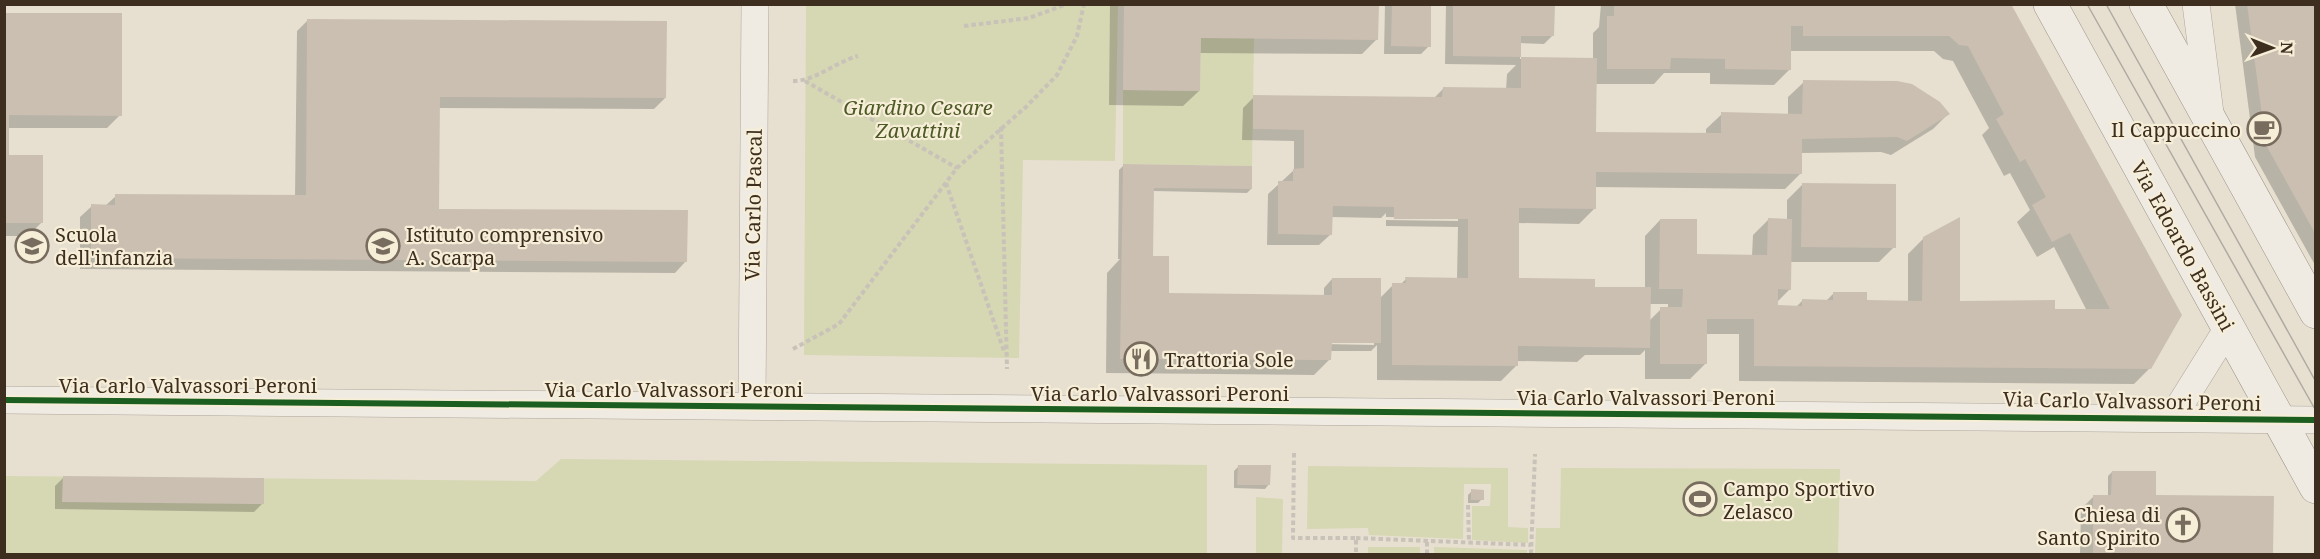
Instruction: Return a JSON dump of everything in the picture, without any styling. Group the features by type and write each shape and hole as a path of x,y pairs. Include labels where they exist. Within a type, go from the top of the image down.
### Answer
{"street":[{"name":"Via Carlo Pascal","path":"752,406 755,4"},
{"name":"Via Edoardo Bassini","path":"2050,4 2316,487"},
{"path":"2146,4 2316,312"},
{"path":"2196,4 2212,123"},
{"name":"Via Carlo Valvassori Peroni","path":"2172,418 2228,328"},
{"name":"Via Carlo Valvassori Peroni","path":"4,400 2316,420"}],"path":[{"path":"964,27 1029,18 1067,4"},
{"path":"793,349 839,324 957,168 1027,106 1057,75 1077,36 1084,4"},
{"path":"793,81 805,81 843,60 858,56"},
{"path":"805,81 957,168"},
{"path":"1001,127 1007,369"},
{"path":"946,182 1006,357"},
{"path":"1294,453 1293,538 1356,538 1531,545"},
{"path":"1531,555 1535,454"},
{"path":"1468,505 1469,542"},
{"path":"1356,538 1356,555"},
{"path":"1427,541 1427,555"}],"green space":[{"name":"Giardino Cesare Zavattini","path":"806,5 1118,5 1115,161 1023,160 1019,358 804,355"},
{"path":"1201,38 1254,38 1252,166 1123,164 1123,90 1200,91"},
{"path":"561,459 1207,465 1207,554 5,554 5,476 536,481"},
{"path":"1308,466 1508,468 1508,527 1528,528 1528,543 1472,540 1472,506 1490,506 1491,484 1464,484 1463,539 1369,535 1368,528 1307,529"},
{"name":"Campo Sportivo Zelasco","path":"1561,468 1840,469 1838,554 1535,554 1536,528 1560,528"},
{"path":"1256,497 1283,499 1282,554 1256,554"},
{"path":"1368,547 1420,547 1420,554 1368,554"},
{"path":"1434,547 1527,550 1527,554 1434,554"}],"building":[{"path":"1124,4 1379,4 1378,40 1201,38 1200,91 1123,90"},
{"path":"1392,4 1431,4 1431,47 1391,46"},
{"path":"1453,4 1555,4 1554,36 1521,36 1521,57 1453,56"},
{"path":"1614,4 2011,4 2182,315 2151,369 1754,366 1754,319 1707,319 1707,364 1660,364 1660,307 1682,307 1683,289 1659,289 1660,219 1697,219 1697,254 1767,255 1768,218 1792,219 1791,290 1778,289 1778,305 1802,306 1802,299 1833,300 1833,292 1867,292 1867,300 1922,301 1923,237 1960,217 1960,301 2055,300 2055,309 2110,309 2070,233 2052,242 2032,205 2046,197 2025,159 2020,162 1996,119 2004,114 1968,46 1959,45 1949,36 1803,36 1803,26 1791,26 1791,70 1725,69 1725,59 1671,58 1670,69 1607,69 1607,16 1614,16"},
{"path":"2247,4 2316,4 2316,235 2266,145"},
{"path":"4,13 122,13 122,116 9,115 9,155 43,155 43,223 4,223"},
{"path":"307,19 667,21 666,98 440,97 439,209 688,210 687,262 91,258 91,204 115,205 115,194 306,195"},
{"path":"1521,57 1597,58 1596,132 1721,133 1721,112 1802,114 1803,80 1897,81 1912,84 1940,102 1950,114 1907,141 1897,137 1802,139 1802,174 1596,172 1596,209 1519,208 1519,278 1595,279 1595,287 1651,287 1650,348 1518,346 1518,366 1392,365 1392,283 1406,283 1405,277 1468,278 1468,219 1394,219 1394,207 1333,206 1332,235 1278,234 1278,181 1293,181 1293,169 1304,168 1304,130 1253,129 1253,95 1442,97 1443,87 1521,88"},
{"path":"1123,164 1252,166 1252,189 1154,188 1153,256 1169,256 1169,293 1332,295 1332,278 1381,278 1381,343 1332,343 1331,360 1120,359"},
{"path":"1802,183 1896,184 1896,248 1801,247"},
{"path":"1238,465 1271,465 1270,485 1237,485"},
{"name":"Chiesa di Santo Spirito","path":"2112,471 2156,471 2156,495 2274,496 2273,554 2093,554 2093,495 2111,495"},
{"path":"63,476 264,478 264,504 62,502"},
{"path":"1471,489 1484,490 1484,500 1471,500"}],"tram line":[{"path":"2087,4 2316,411"},
{"path":"2106,4 2316,382"}],"cycle path":[{"path":"4,400 2316,420"}],"place":[{"name":"Il Cappuccino","path":"2264,129"},
{"name":"Scuola dell'infanzia","path":"32,246"},
{"name":"Istituto comprensivo A. Scarpa","path":"383,246"},
{"name":"Trattoria Sole","path":"1141,359"},
{"name":"Campo Sportivo Zelasco","path":"1700,499"},
{"name":"Chiesa di Santo Spirito","path":"2183,525"}]}
